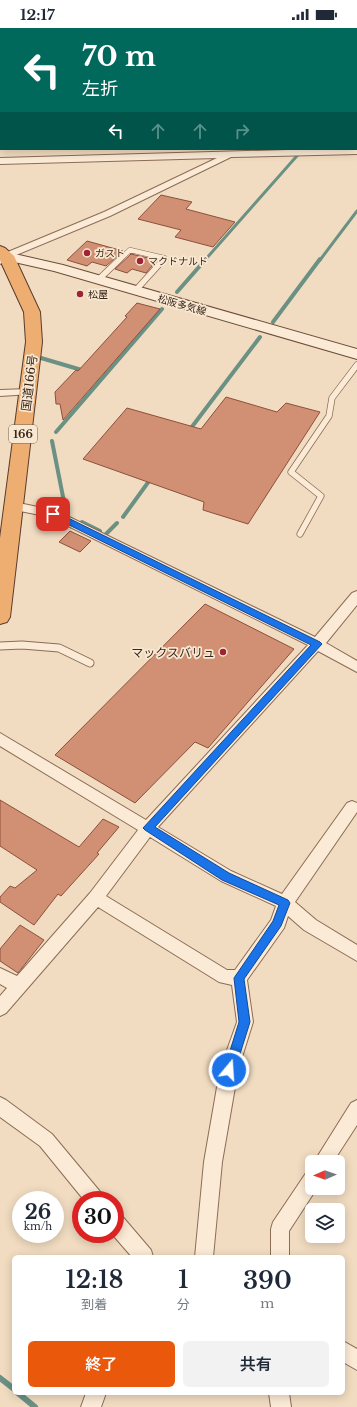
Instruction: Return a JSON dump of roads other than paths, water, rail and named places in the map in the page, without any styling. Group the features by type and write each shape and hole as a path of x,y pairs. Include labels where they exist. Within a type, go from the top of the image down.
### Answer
{"highway":[{"name":"国道166号","path":"0,617 34,342 32,312 2,256"}],"main road":[{"name":"松阪多気線","path":"2,256 58,268 357,354"}],"street":[{"path":"252,153 262,150"},
{"path":"0,162 102,153 231,154 357,151"},
{"path":"2,256 107,214 172,184 231,154"},
{"path":"0,392 28,392"},
{"path":"14,506 53,514 317,644 357,667"},
{"path":"0,1008 96,898 148,828 317,644 357,596"},
{"path":"0,739 226,876 284,903 310,925 357,954"},
{"path":"204,1255 212,1162 229,1070 245,1022 239,978 278,923 284,903 352,807"},
{"path":"96,898 225,977 239,978"},
{"path":"0,975 19,986"},
{"path":"0,1106 46,1140 88,1191"},
{"path":"327,1155 357,1109"},
{"path":"280,1255 280,1229 305,1190"},
{"path":"124,1234 142,1255"},
{"path":"345,1352 357,1360"},
{"path":"91,1407 95,1395"},
{"path":"279,1395 280,1407"}],"lane":[{"path":"98,280 130,250 164,258 135,291"},
{"path":"300,534 321,496 291,472 329,416 332,398 357,365"},
{"path":"0,646 22,645 59,648 90,663"}],"waterway":[{"path":"205,260 302,150"},
{"path":"320,260 357,211"},
{"path":"177,292 206,259"},
{"path":"273,322 320,259"},
{"path":"56,432 162,309"},
{"path":"188,432 260,337"},
{"path":"41,358 85,371"},
{"path":"52,441 66,512"},
{"path":"123,517 152,477"},
{"path":"82,522 100,531"},
{"path":"106,534 117,523"},
{"path":"0,1378 12,1387"},
{"path":"20,1395 35,1407"}],"place":[{"name":"ガスト","path":"87,253"},
{"name":"マクドナルド","path":"140,261"},
{"name":"松屋","path":"80,294"},
{"name":"マックスバリュ","path":"223,652"}]}
